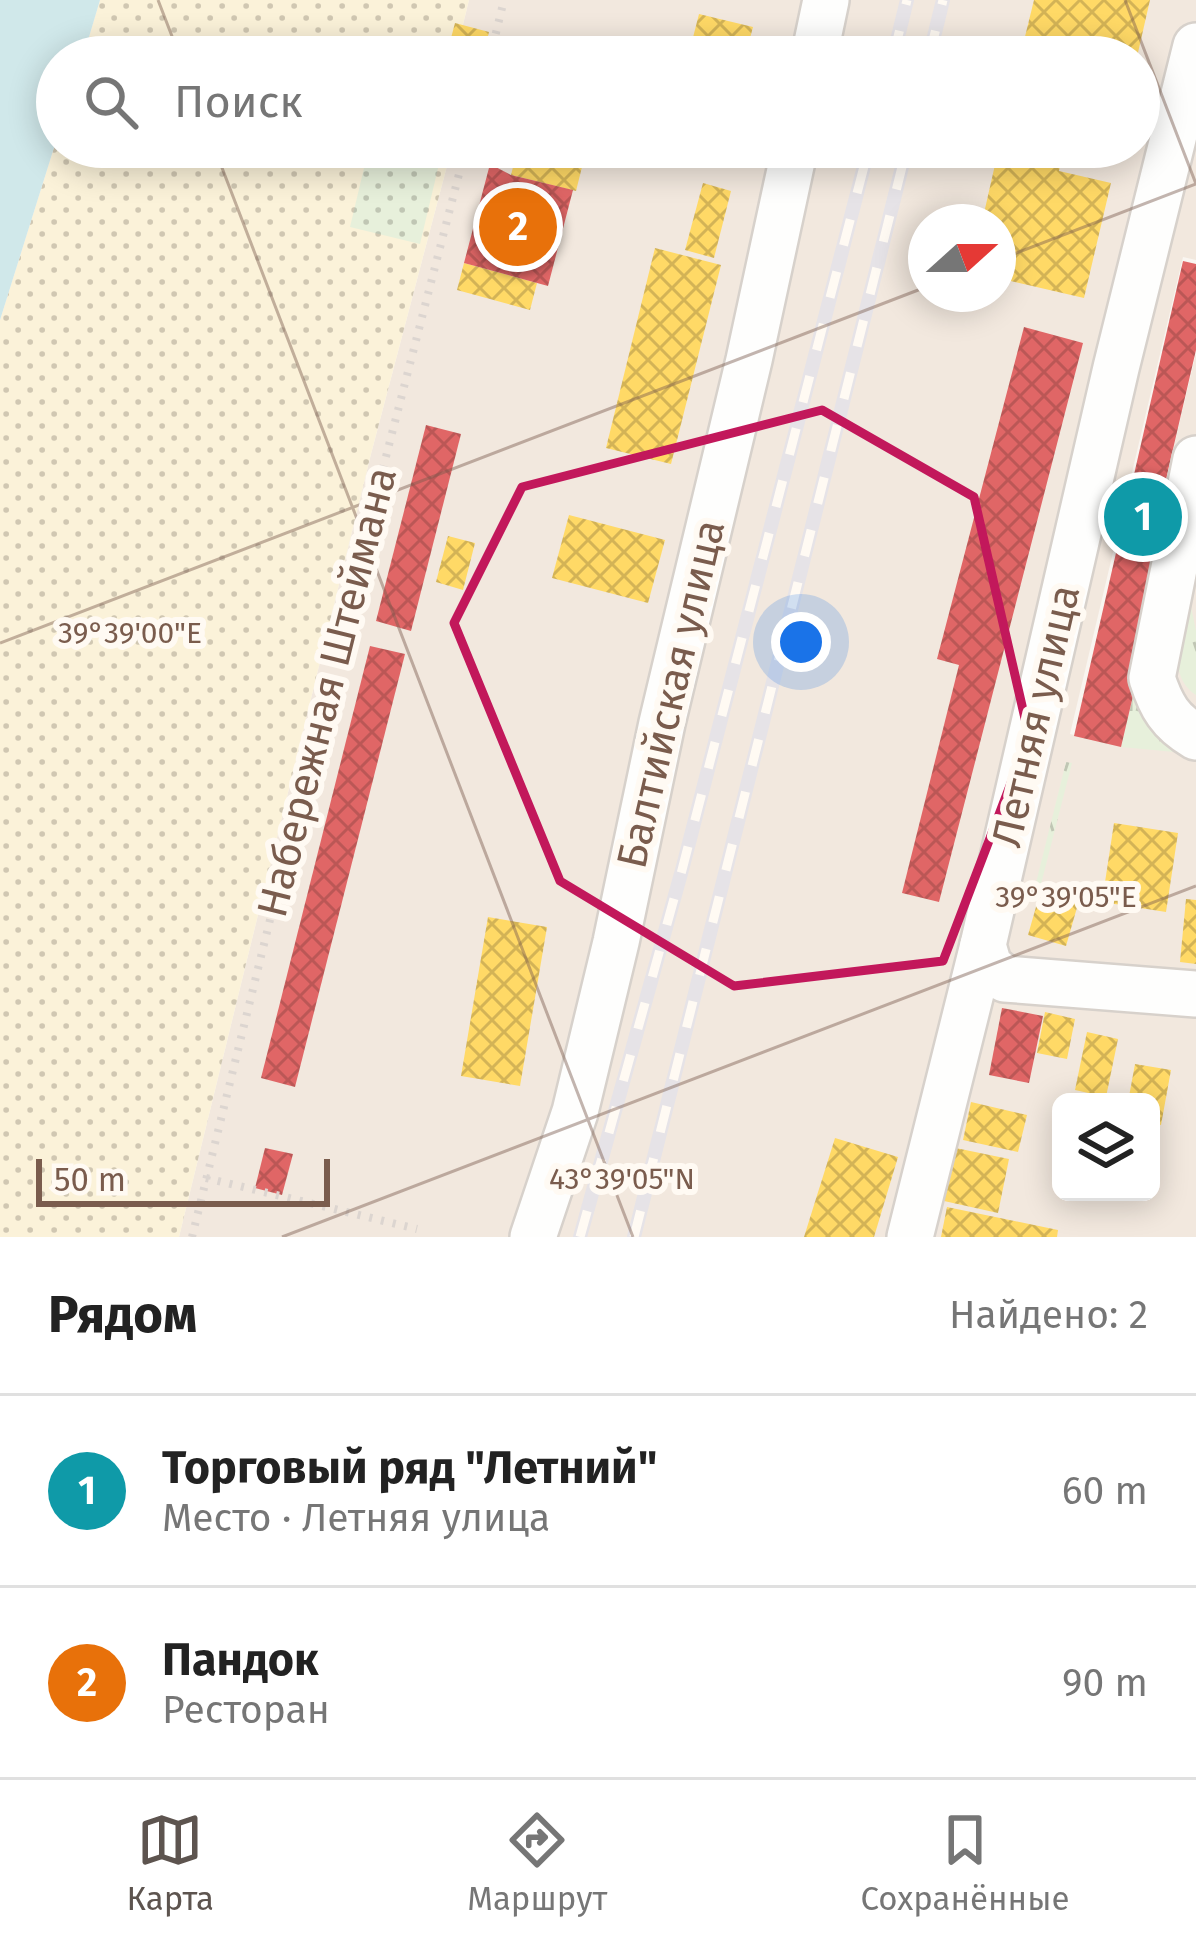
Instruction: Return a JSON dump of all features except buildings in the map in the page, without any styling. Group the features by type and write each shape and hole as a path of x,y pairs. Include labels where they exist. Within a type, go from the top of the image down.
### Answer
{"street":[{"path":"818,36 826,0"},
{"name":"Летняя улица","path":"910,1237 986,956 1116,368 1196,46"},
{"name":"Балтийская улица","path":"533,1237 585,1070 790,168"},
{"path":"1196,459 1152,678 1161,706 1174,724 1196,736"},
{"path":"986,956 1005,979 1196,994"}],"path":[{"path":"495,36 504,0"},
{"name":"Набережная Штеймана","path":"192,1237 461,168"},
{"path":"206,1178 418,1229"}],"highlighted area":[{"path":"822,410 974,497 1029,736 943,961 734,986 560,881 454,623 522,487"}],"shaded area":[{"path":"469,0 1196,0 1196,260 1183,257 1070,734 1121,746 1167,547 1151,543 1196,353 1196,1237 179,1237 371,454 446,168 1160,168 1160,36 460,36"}],"green space":[{"path":"364,168 438,168 420,244 350,227"},
{"path":"1190,601 1196,631 1196,695 1186,686 1178,664"},
{"path":"1138,676 1196,754 1121,747"},
{"path":"1066,762 1072,763 1039,892 1034,891"}],"sand":[{"path":"100,0 469,0 460,36 89,36"},
{"path":"48,168 446,168 371,454 179,1237 0,1237 0,320"}],"water":[{"path":"0,0 100,0 89,36 36,36 36,168 48,168 0,320"}],"railway":[{"path":"898,36 907,0"},
{"path":"934,36 943,0"},
{"path":"580,1237 682,870 864,168"},
{"path":"634,1237 902,168"}],"place":[{"name":"Пандок","path":"518,227"},
{"name":"Торговый ряд \"Летний\"","path":"1143,517"}]}
